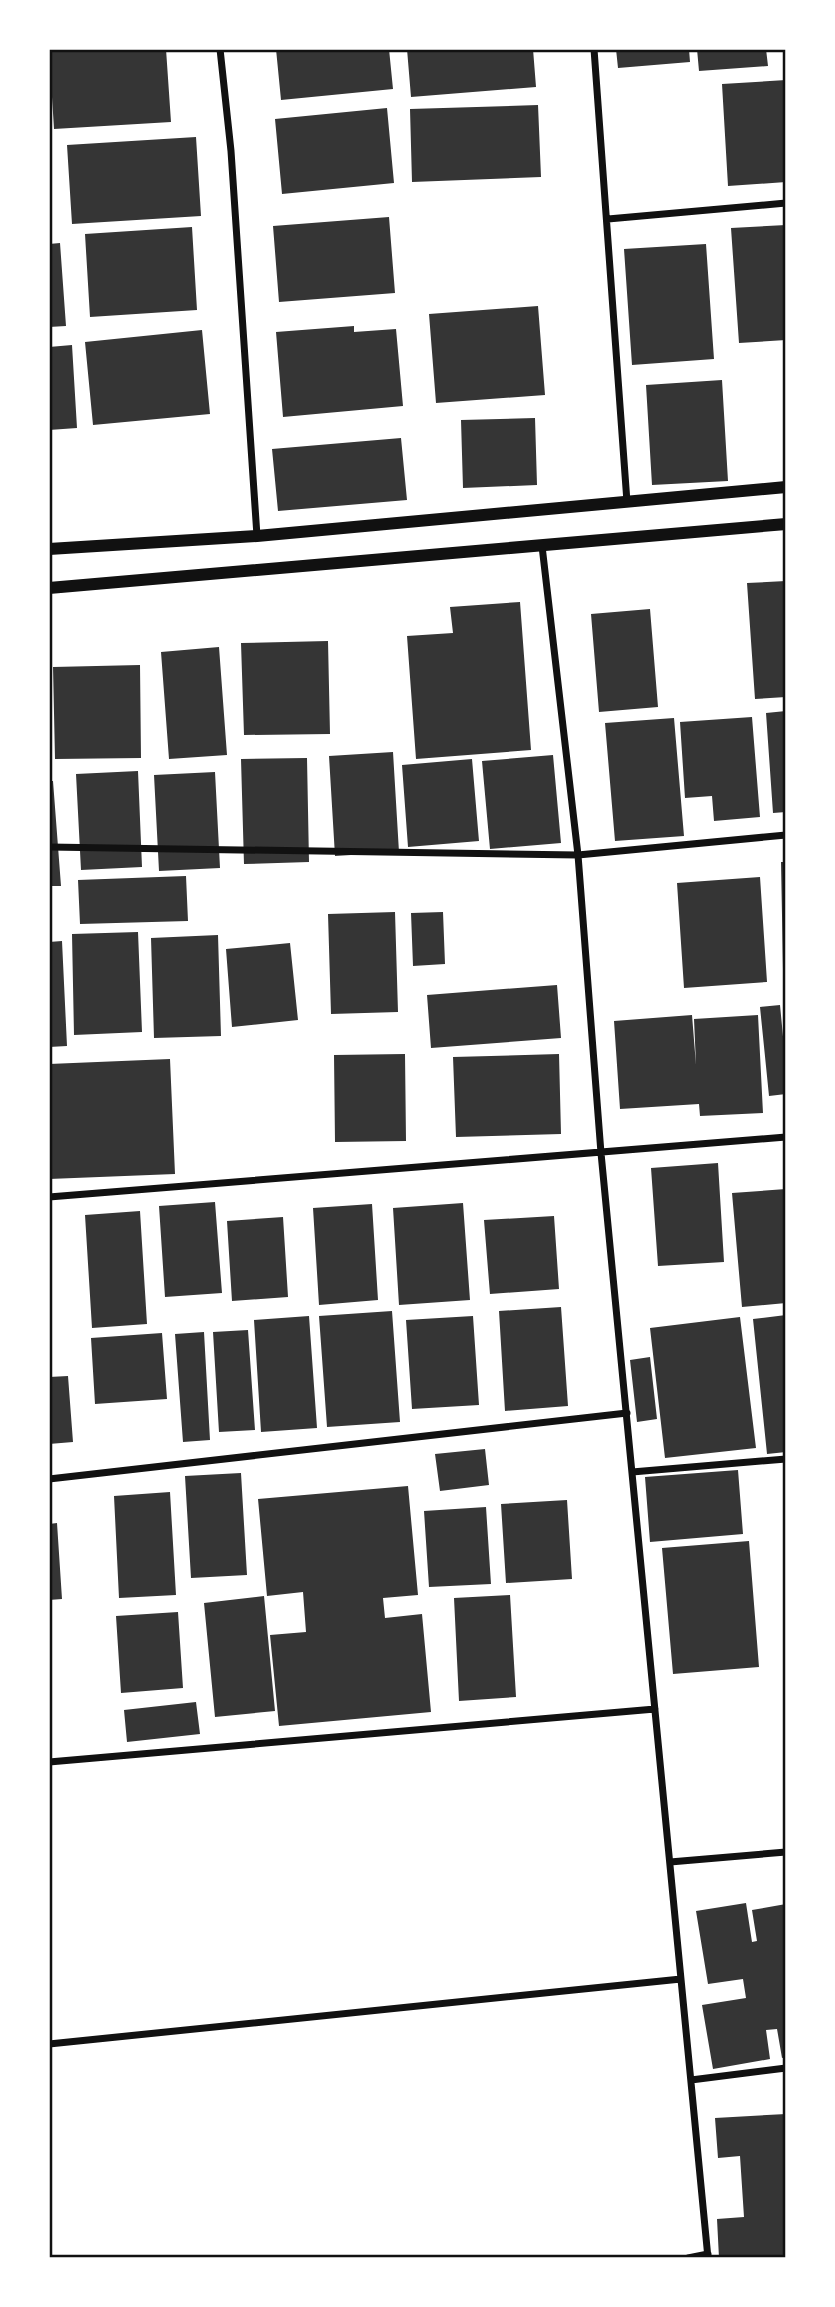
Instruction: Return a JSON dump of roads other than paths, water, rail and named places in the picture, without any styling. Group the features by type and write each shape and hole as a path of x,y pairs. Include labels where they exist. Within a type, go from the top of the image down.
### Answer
{"street":[{"path":"220,49 231,151 257,536"},
{"path":"594,49 627,503"},
{"path":"608,219 786,203"},
{"path":"49,549 257,536 786,487"},
{"path":"49,588 786,524"},
{"path":"542,546 578,855 601,1153 708,2256 688,2258"},
{"path":"49,847 578,855 786,835"},
{"path":"49,1197 786,1137"},
{"path":"49,1479 626,1413"},
{"path":"632,1472 786,1459"},
{"path":"49,1762 655,1709"},
{"path":"670,1862 786,1852"},
{"path":"49,2043 681,1979"},
{"path":"691,2080 786,2068"}]}
